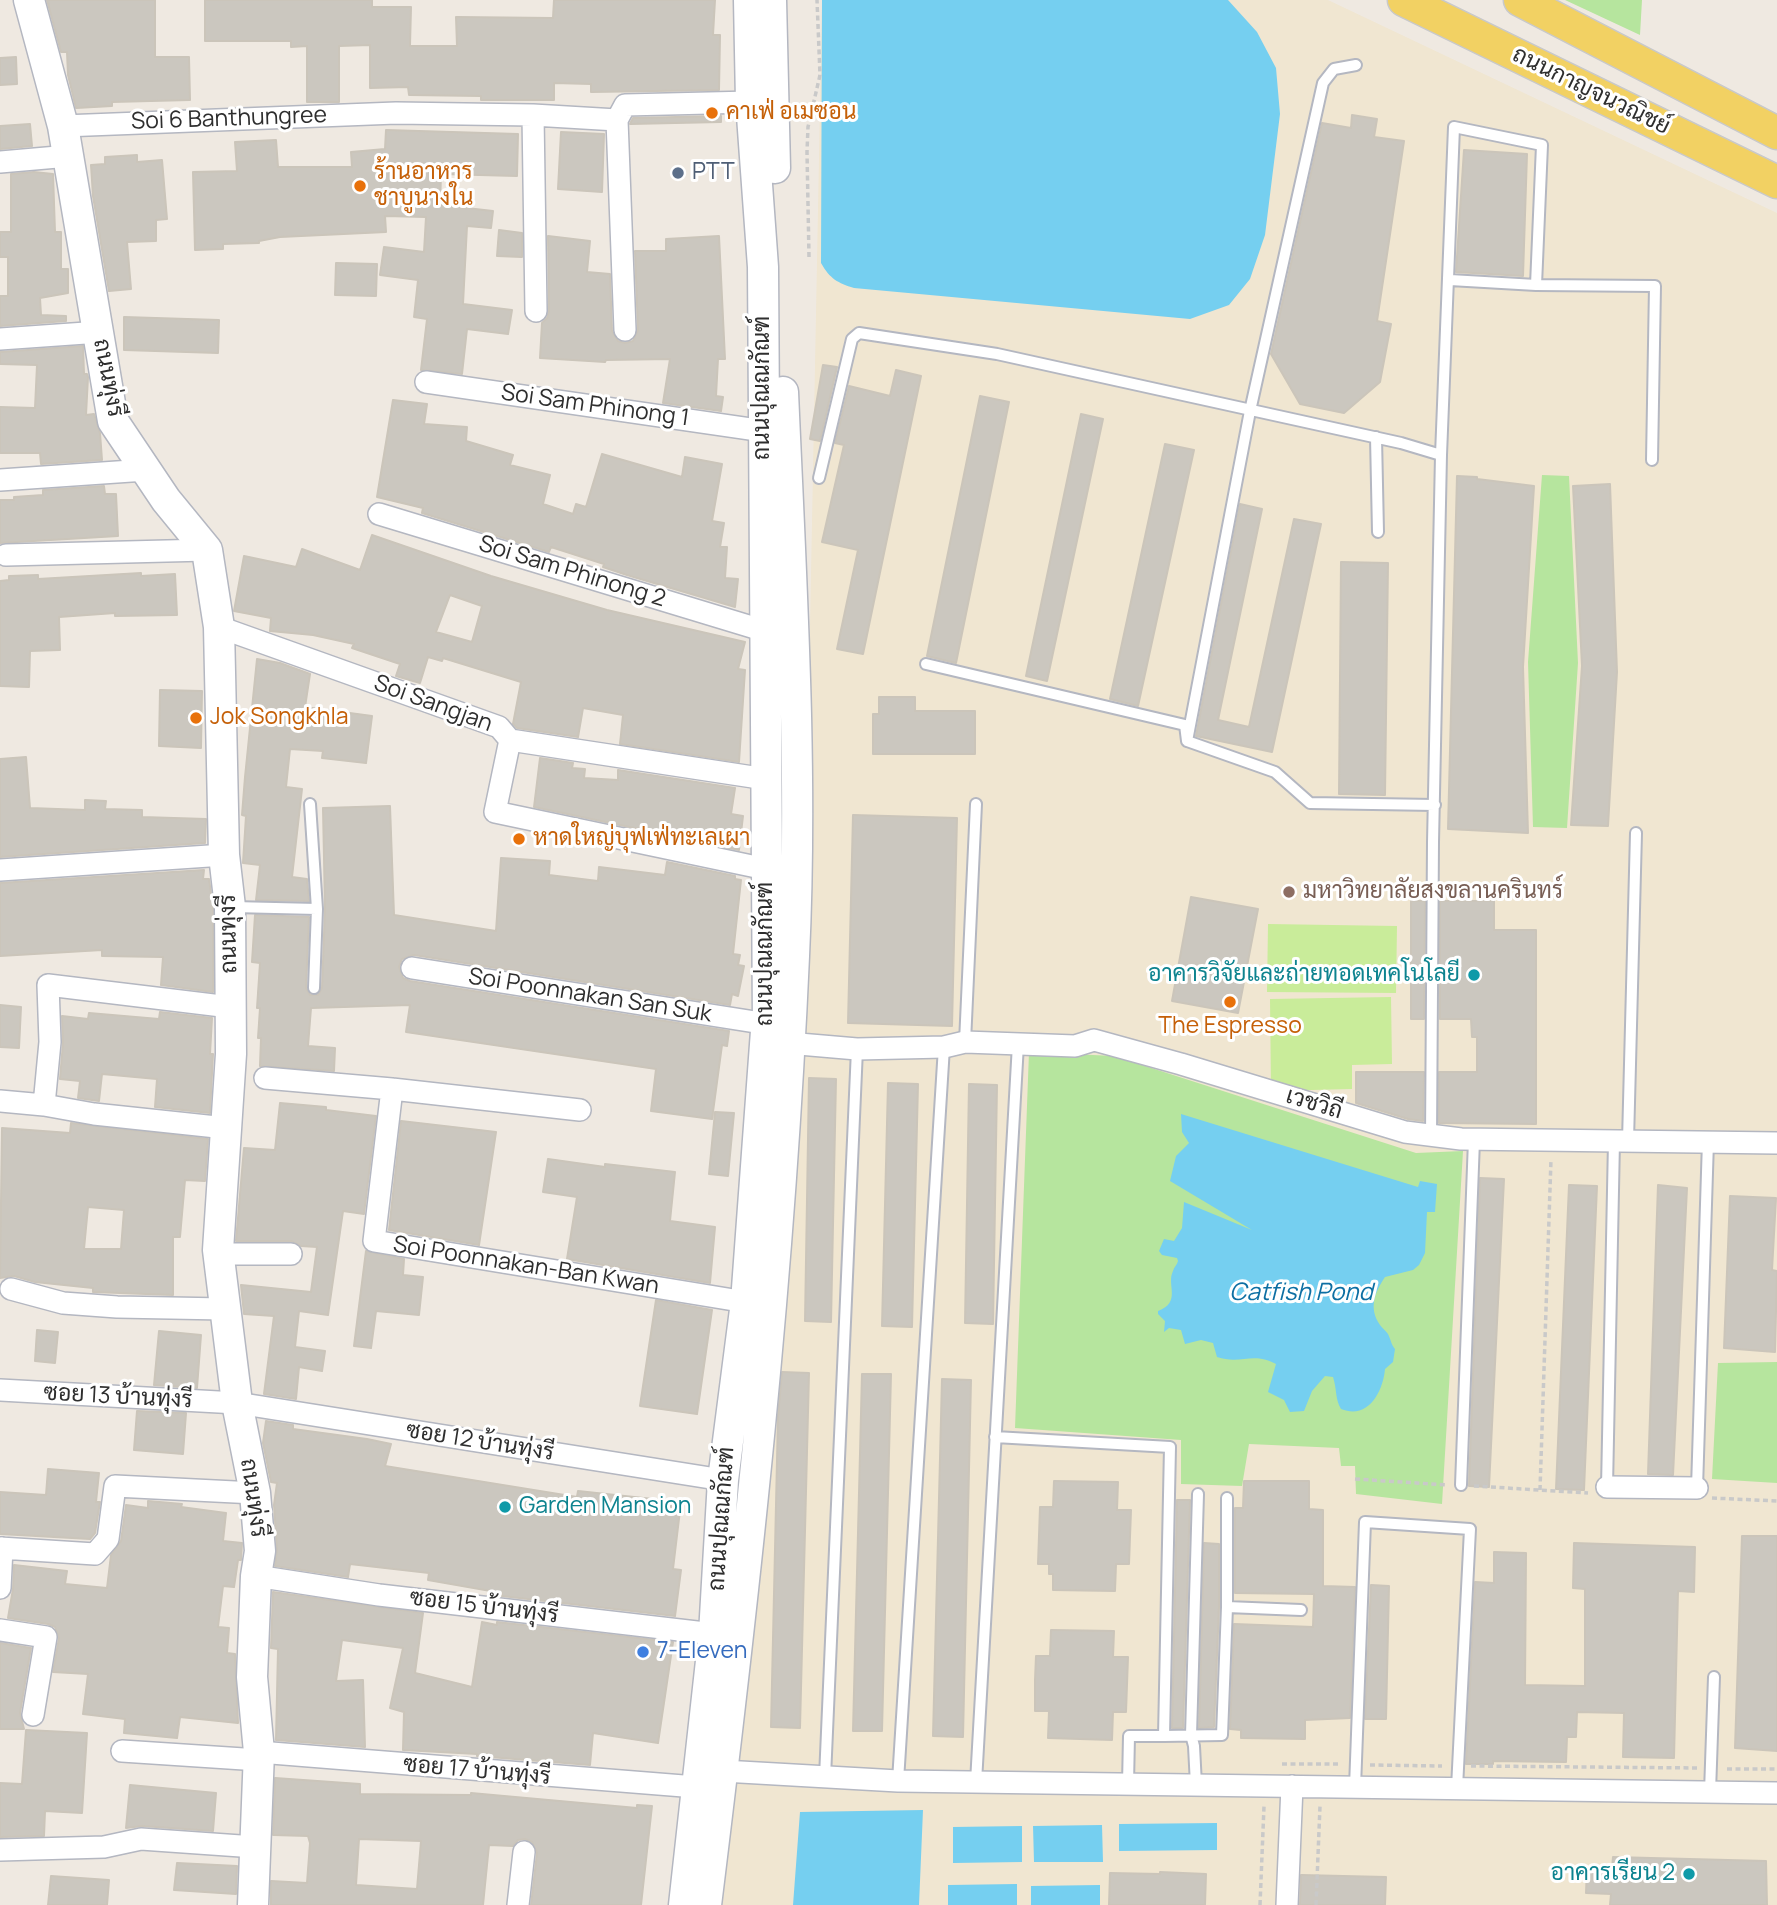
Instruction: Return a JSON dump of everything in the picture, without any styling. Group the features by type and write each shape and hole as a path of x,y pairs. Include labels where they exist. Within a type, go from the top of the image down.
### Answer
{"main road":[{"name":"ถนนกาญจนวณิชย์","path":"1405,0 1777,183"},
{"name":"ถนนกาญจนวณิชย์","path":"1520,0 1777,134"}],"street":[{"name":"ถนนทุ่งรี","path":"29,0 63,125 113,421 166,500 207,550 219,627 224,855 230,907 231,1054 219,1254 237,1403 255,1493 260,1551 256,1576 252,1677 259,1756 253,1905"},
{"name":"ถนนปุณณกัณฑ์","path":"706,1905 754,1484 772,1292 779,1027 766,869 763,267 751,102 748,0"},
{"name":"ถนนปุณณกัณฑ์","path":"771,0 777,279 798,755 794,954 779,1027"},
{"path":"625,330 617,120 625,106 751,102"},
{"name":"Soi 6 Banthungree","path":"63,125 396,113 533,115 617,120"},
{"path":"533,115 536,311"},
{"path":"0,162 69,156"},
{"path":"0,339 100,332"},
{"name":"Soi Sam Phinong 1","path":"426,382 764,431"},
{"path":"0,480 145,470"},
{"name":"Soi Sam Phinong 2","path":"379,514 765,631"},
{"path":"6,555 207,550"},
{"name":"Soi Sangjan","path":"219,627 499,727 510,740 495,811 766,869"},
{"path":"510,740 766,779"},
{"path":"0,870 224,855"},
{"name":"Soi Poonnakan San Suk","path":"412,968 779,1027"},
{"path":"44,1105 50,1042 48,985 230,1007"},
{"name":"ถนนปุณณกัณฑ์","path":"684,1905 714,1634 723,1480 746,1302 766,1031 779,1027"},
{"name":"เวชวิถี","path":"779,1027 799,1044 857,1049 944,1047 965,1042 1075,1046 1094,1040 1181,1063 1405,1132 1431,1137 1474,1140 1777,1143"},
{"path":"265,1078 580,1110"},
{"name":"Soi Poonnakan-Ban Kwan","path":"392,1089 374,1241 746,1302"},
{"path":"0,1101 226,1128"},
{"path":"219,1254 291,1254"},
{"path":"11,1289 63,1303 224,1310"},
{"name":"ซอย 13 บ้านทุ่งรี","path":"0,1390 237,1403"},
{"name":"ซอย 12 บ้านทุ่งรี","path":"237,1403 723,1480"},
{"path":"723,1480 754,1484"},
{"path":"0,1588 1,1548 95,1554 108,1539 115,1486 255,1493"},
{"path":"1613,1487 1704,1493"},
{"name":"ซอย 15 บ้านทุ่งรี","path":"256,1576 379,1595 714,1634"},
{"path":"0,1630 46,1637 33,1715"},
{"name":"ซอย 17 บ้านทุ่งรี","path":"122,1751 259,1756 696,1787"},
{"path":"723,1771 898,1781 1777,1793"},
{"path":"1287,1905 1292,1786"},
{"path":"0,1850 104,1847 141,1839 255,1847"},
{"path":"519,1905 524,1852"}],"lane":[{"path":"1187,741 1250,411 1324,83 1334,69 1356,65"},
{"path":"1431,1137 1441,455 1454,127 1542,145 1536,285"},
{"path":"1450,280 1536,285 1655,286 1652,460"},
{"path":"819,478 852,339 859,333 997,354 1376,437 1441,455"},
{"path":"1376,437 1378,532"},
{"path":"926,664 1185,724 1187,741"},
{"path":"1187,741 1275,772 1310,803 1435,804"},
{"path":"310,804 317,909 314,988"},
{"path":"965,1042 976,804"},
{"path":"1613,1487 1621,1141 1636,834"},
{"path":"230,907 317,909"},
{"path":"976,1782 1018,1044"},
{"path":"898,1781 944,1047"},
{"path":"825,1777 857,1049"},
{"path":"1461,1485 1474,1140"},
{"path":"1704,1493 1708,1141"},
{"path":"995,1437 1170,1447 1164,1736"},
{"path":"1196,1785 1191,1735 1198,1494"},
{"path":"1128,1784 1129,1736 1222,1735 1227,1607 1227,1498"},
{"path":"1355,1787 1365,1522 1470,1529 1457,1788"},
{"path":"1227,1607 1301,1610"},
{"path":"1710,1792 1714,1677"}],"path":[{"path":"809,257 808,127 820,75 817,0"},
{"path":"1540,1490 1551,1153"},
{"path":"1355,1479 1618,1495 1613,1487"},
{"path":"1704,1493 1777,1501"},
{"path":"1260,1905 1264,1802"},
{"path":"1316,1905 1320,1802"}],"shaded area":[{"name":"มหาวิทยาลัยสงขลานครินทร์","path":"822,0 1328,0 1777,213 1777,1905 719,1905 809,678"}],"green space":[{"path":"1565,0 1642,0 1640,35"},
{"path":"1542,475 1569,476 1578,663 1567,828 1533,827 1528,662"},
{"path":"1268,924 1397,926 1396,993 1267,992"},
{"path":"1391,997 1392,1064 1352,1065 1352,1089 1271,1091 1270,999"},
{"path":"1029,1052 1114,1056 1416,1153 1463,1151 1442,1504 1356,1494 1355,1466 1341,1466 1339,1448 1249,1444 1242,1486 1181,1484 1181,1440 1015,1428"},
{"path":"1777,1362 1777,1483 1712,1479 1718,1363"}],"water":[{"path":"822,0 1228,0 1257,32 1276,68 1280,114 1265,235 1250,279 1229,305 1190,319 854,288 835,280 821,263"},
{"name":"Catfish Pond","path":"1181,1114 1418,1187 1420,1181 1437,1184 1435,1212 1427,1212 1425,1253 1419,1265 1413,1270 1385,1277 1376,1294 1376,1319 1388,1334 1395,1349 1393,1362 1385,1369 1377,1395 1366,1407 1359,1411 1341,1409 1333,1377 1325,1376 1312,1391 1304,1411 1290,1412 1284,1400 1268,1392 1276,1364 1254,1358 1233,1360 1217,1357 1213,1343 1201,1340 1185,1344 1181,1330 1169,1328 1164,1332 1165,1321 1158,1311 1169,1303 1171,1298 1171,1276 1178,1261 1177,1258 1162,1255 1159,1251 1164,1239 1174,1241 1182,1228 1184,1202 1252,1230 1170,1181 1176,1156 1189,1143 1182,1132"},
{"path":"923,1810 919,1905 793,1905 800,1812"},
{"path":"1217,1823 1217,1850 1119,1851 1119,1824"},
{"path":"1102,1825 1103,1862 1034,1862 1033,1826"},
{"path":"1022,1826 1022,1862 953,1863 953,1827"},
{"path":"1017,1884 1017,1905 948,1905 948,1885"},
{"path":"1100,1885 1100,1905 1031,1905 1031,1886"}],"building":[{"path":"47,0 155,0 155,57 189,57 190,100 112,102 112,106 76,108 68,75 67,52 61,52"},
{"path":"205,0 372,0 372,7 411,7 410,46 457,46 456,17 553,18 554,0 715,0 713,35 720,35 719,90 591,92 591,84 554,83 554,100 481,100 481,96 409,95 408,87 370,88 370,45 339,46 339,102 307,102 307,46 291,47 291,41 205,41"},
{"path":"16,57 17,84 0,85 0,58"},
{"path":"1352,115 1377,119 1374,137 1404,141 1377,321 1391,324 1380,382 1344,413 1300,404 1271,354 1322,123 1351,128"},
{"path":"721,116 721,122 630,124 633,118"},
{"path":"30,124 32,146 0,149 0,126"},
{"path":"386,130 518,134 517,176 441,174 440,205 493,211 491,228 467,226 463,304 512,310 508,334 467,329 462,374 421,370 427,319 414,317 418,280 380,275 384,247 424,252 426,217 385,216 386,232 280,237 259,243 223,244 223,249 195,250 193,172 237,171 235,142 276,140 278,167 352,167 351,152 385,149"},
{"path":"561,132 604,134 602,192 558,189"},
{"path":"1464,150 1527,154 1523,276 1456,272"},
{"path":"137,155 137,162 162,160 167,219 156,220 156,241 127,242 131,289 109,291 93,196 91,165 105,164 105,157"},
{"path":"11,174 53,174 55,232 61,232 61,269 68,269 68,293 40,298 41,315 66,316 66,321 0,326 0,296 8,296 8,257 0,257 0,232 11,232"},
{"path":"499,230 522,233 522,257 497,256"},
{"path":"548,236 590,241 587,272 610,274 612,331 618,341 625,343 633,341 638,330 635,251 666,251 666,239 719,236 725,359 718,359 716,396 723,397 721,411 663,403 670,359 605,362 540,358 542,323 549,311"},
{"path":"336,263 377,264 376,296 335,295"},
{"path":"124,317 219,320 218,353 124,350"},
{"path":"83,346 84,374 88,377 86,415 94,414 100,433 102,460 41,464 40,453 0,453 0,407 35,408 37,365 0,364 0,352"},
{"path":"823,365 837,367 820,441 810,439"},
{"path":"896,370 921,376 863,654 837,649 858,550 822,542 844,445 835,443 849,386 890,396"},
{"path":"980,396 1009,402 956,663 927,656"},
{"path":"393,400 427,404 424,424 467,427 466,441 513,455 510,465 550,475 543,504 573,514 576,504 586,507 602,454 682,477 685,457 722,464 712,521 724,523 720,547 727,547 725,578 738,579 735,607 627,575 603,567 604,564 551,547 549,552 422,513 423,508 377,497"},
{"path":"1081,414 1103,419 1047,681 1026,676"},
{"path":"1165,444 1194,450 1138,706 1110,699"},
{"path":"1457,476 1534,486 1523,667 1528,833 1448,829"},
{"path":"1610,484 1617,672 1608,826 1571,825 1582,666 1573,486"},
{"path":"104,486 105,494 116,494 118,536 0,543 0,500 43,495 43,490"},
{"path":"1240,504 1262,509 1218,720 1249,727 1294,519 1321,524 1272,752 1196,736"},
{"path":"372,535 491,576 607,610 745,642 738,669 745,670 739,762 620,744 623,715 583,708 578,737 517,728 513,724 521,682 443,658 442,661 428,657 420,683 396,676 400,664 352,648 354,644 313,635 270,631 271,618 234,611 244,556 296,567 302,549 360,570","holes":["450,595 482,606 472,642 436,632"]},
{"path":"1341,562 1388,563 1385,795 1339,794"},
{"path":"141,573 141,576 175,574 177,615 115,616 115,613 59,617 60,650 30,651 29,687 0,686 0,581 9,580 9,576 38,575 38,579"},
{"path":"257,659 280,663 310,674 305,707 372,716 366,763 322,758 323,751 290,749 286,787 302,789 292,877 307,879 309,901 256,900 260,865 243,863 246,816 242,815"},
{"path":"160,690 202,691 201,748 159,746"},
{"path":"879,697 915,697 915,711 975,711 975,754 873,754 873,714 879,714"},
{"path":"26,757 30,808 85,810 85,800 106,801 105,809 142,810 142,817 206,819 205,843 0,857 0,759"},
{"path":"540,758 573,763 572,768 585,769 584,778 618,780 618,770 735,788 731,814 743,816 739,850 534,807"},
{"path":"390,806 394,915 496,931 501,858 550,861 549,875 598,881 599,867 665,875 667,862 735,876 735,879 741,880 733,954 740,955 738,965 744,966 738,996 732,994 730,1005 414,955 402,959 399,967 403,978 410,981 729,1031 727,1046 722,1045 712,1119 651,1111 656,1069 406,1032 410,1005 311,1008 308,1046 335,1048 334,1071 260,1066 260,1008 257,1008 260,963 252,962 255,915 309,917 306,988 310,995 318,995 322,988 325,909 323,808"},
{"path":"853,815 957,818 952,1026 848,1023"},
{"path":"204,870 203,879 209,879 213,908 213,992 161,985 163,957 102,956 102,950 0,956 0,883"},
{"path":"1191,897 1258,909 1238,1013 1172,1001"},
{"path":"1411,901 1425,901 1424,1019 1411,1019"},
{"name":"อาคารวิจัยและถ่ายทอดเทคโนโลยี","path":"1440,901 1494,901 1494,930 1536,930 1536,1124 1439,1123 1439,1072 1477,1072 1477,1037 1472,1037 1471,1019 1440,1019"},
{"path":"0,1005 21,1007 19,1048 0,1047"},
{"path":"160,1012 212,1018 210,1113 155,1107 157,1079 102,1074 99,1101 78,1098 80,1081 60,1079 62,1016 88,1019 89,1013 159,1019"},
{"path":"1356,1072 1424,1072 1423,1121 1356,1103"},
{"path":"809,1078 836,1079 831,1322 805,1321"},
{"path":"888,1083 918,1084 912,1327 882,1326"},
{"path":"969,1084 997,1085 993,1324 965,1323"},
{"path":"280,1103 326,1107 326,1110 376,1116 364,1214 343,1211 328,1315 299,1311 295,1347 325,1351 322,1371 299,1367 296,1399 264,1394 274,1316 244,1314 241,1285 311,1292 317,1247 301,1246 291,1241 236,1241 244,1148 275,1150"},
{"path":"715,1112 734,1113 728,1176 709,1174"},
{"path":"401,1121 496,1132 479,1245 389,1230"},
{"path":"71,1123 208,1139 205,1181 185,1180 180,1237 173,1237 173,1295 93,1292 93,1288 35,1282 14,1276 0,1278 2,1128 70,1133","holes":["88,1207 124,1210 121,1249 84,1249"]},
{"path":"548,1159 605,1167 605,1164 675,1172 670,1221 715,1227 710,1283 567,1259 577,1197 543,1192"},
{"path":"1480,1178 1504,1179 1489,1487 1469,1486"},
{"path":"1569,1185 1597,1186 1584,1490 1556,1489"},
{"path":"1658,1185 1687,1188 1673,1475 1648,1474"},
{"path":"1730,1196 1776,1198 1772,1270 1777,1271 1775,1352 1724,1348"},
{"path":"366,1251 404,1259 403,1275 423,1277 419,1315 376,1311 371,1348 354,1346"},
{"path":"656,1300 712,1310 697,1414 640,1406"},
{"path":"37,1330 58,1332 55,1363 35,1361"},
{"path":"159,1331 201,1335 197,1388 154,1385"},
{"path":"782,1372 809,1373 800,1728 771,1727 778,1416"},
{"path":"862,1374 891,1374 882,1731 853,1731"},
{"path":"942,1379 971,1380 963,1737 933,1736"},
{"path":"137,1411 186,1413 183,1454 134,1450"},
{"path":"266,1421 293,1425 293,1429 391,1444 385,1466 577,1497 578,1491 681,1502 673,1569 681,1570 675,1616 502,1596 502,1593 428,1580 429,1573 350,1564 348,1577 275,1566 277,1550 274,1505 277,1483 271,1482 263,1443"},
{"path":"48,1469 99,1473 96,1502 100,1502 95,1533 90,1539 0,1534 0,1492 46,1495"},
{"path":"1054,1481 1118,1482 1117,1510 1131,1510 1129,1564 1116,1564 1115,1591 1053,1590 1053,1574 1049,1574 1049,1564 1038,1564 1040,1507 1053,1507"},
{"path":"1244,1481 1309,1481 1309,1509 1323,1510 1323,1586 1355,1587 1350,1718 1305,1720 1305,1739 1241,1738 1241,1730 1230,1729 1234,1624 1313,1627 1314,1594 1235,1593 1235,1508 1243,1508"},
{"path":"1177,1500 1190,1500 1183,1728 1172,1728"},
{"path":"148,1501 182,1504 181,1507 226,1513 223,1541 242,1543 234,1587 223,1586 218,1627 229,1628 227,1653 235,1654 238,1723 180,1717 177,1738 124,1733 125,1719 83,1714 88,1674 53,1672 59,1638 55,1627 8,1618 14,1565 67,1571 65,1584 107,1588 111,1555 121,1541 126,1505 148,1508"},
{"path":"1742,1536 1777,1536 1777,1751 1735,1748"},
{"path":"1204,1543 1219,1544 1219,1607 1214,1727 1199,1728"},
{"path":"1574,1543 1695,1547 1694,1592 1678,1591 1674,1758 1623,1757 1624,1713 1577,1712 1576,1737 1567,1737 1566,1762 1493,1761 1493,1764 1466,1764 1475,1582 1494,1583 1494,1552 1526,1553 1525,1685 1585,1686 1585,1589 1573,1588"},
{"path":"1371,1585 1389,1586 1386,1719 1365,1719"},
{"path":"273,1592 423,1613 415,1673 472,1687 482,1622 673,1642 658,1743 593,1733 590,1765 403,1750 404,1712 390,1708 403,1648 342,1640 336,1681 363,1680 365,1747 276,1740 278,1649 271,1648"},
{"path":"1051,1630 1114,1631 1113,1657 1128,1657 1126,1712 1113,1712 1112,1740 1048,1738 1049,1711 1035,1711 1035,1680 1036,1656 1050,1656"},
{"path":"0,1643 31,1648 20,1713 24,1729 0,1729"},
{"path":"26,1730 87,1733 82,1813 45,1811 44,1836 0,1837 0,1783 22,1784"},
{"path":"275,1778 360,1784 360,1794 471,1793 637,1808 637,1805 652,1806 641,1905 531,1905 537,1853 532,1842 525,1839 518,1840 513,1846 489,1845 483,1905 271,1905 271,1881 307,1883 310,1843 308,1836 273,1835","holes":["359,1839 421,1841 417,1889 356,1885"]},
{"path":"130,1785 216,1793 213,1831 142,1826 126,1828"},
{"name":"อาคารเรียน 2","path":"1613,1857 1766,1861 1767,1905 1610,1905 1611,1894 1586,1893 1587,1868 1612,1869"},
{"path":"177,1863 237,1866 236,1894 174,1890"},
{"path":"1110,1873 1206,1874 1205,1905 1109,1905"},
{"path":"1301,1875 1386,1877 1385,1905 1300,1905"},
{"path":"51,1876 109,1880 107,1905 48,1905"}],"place":[{"name":"คาเฟ่ อเมซอน","path":"712,113"},
{"name":"PTT","path":"678,173"},
{"name":"ร้านอาหาร ชาบูนางใน","path":"360,186"},
{"name":"Jok Songkhla","path":"196,718"},
{"name":"หาดใหญ่บุฟเฟ่ทะเลเผา","path":"519,839"},
{"name":"มหาวิทยาลัยสงขลานครินทร์","path":"1289,892"},
{"name":"อาคารวิจัยและถ่ายทอดเทคโนโลยี","path":"1474,975"},
{"name":"The Espresso","path":"1230,1002"},
{"name":"Garden Mansion","path":"505,1507"},
{"name":"7-Eleven","path":"643,1652"},
{"name":"อาคารเรียน 2","path":"1689,1874"}]}
